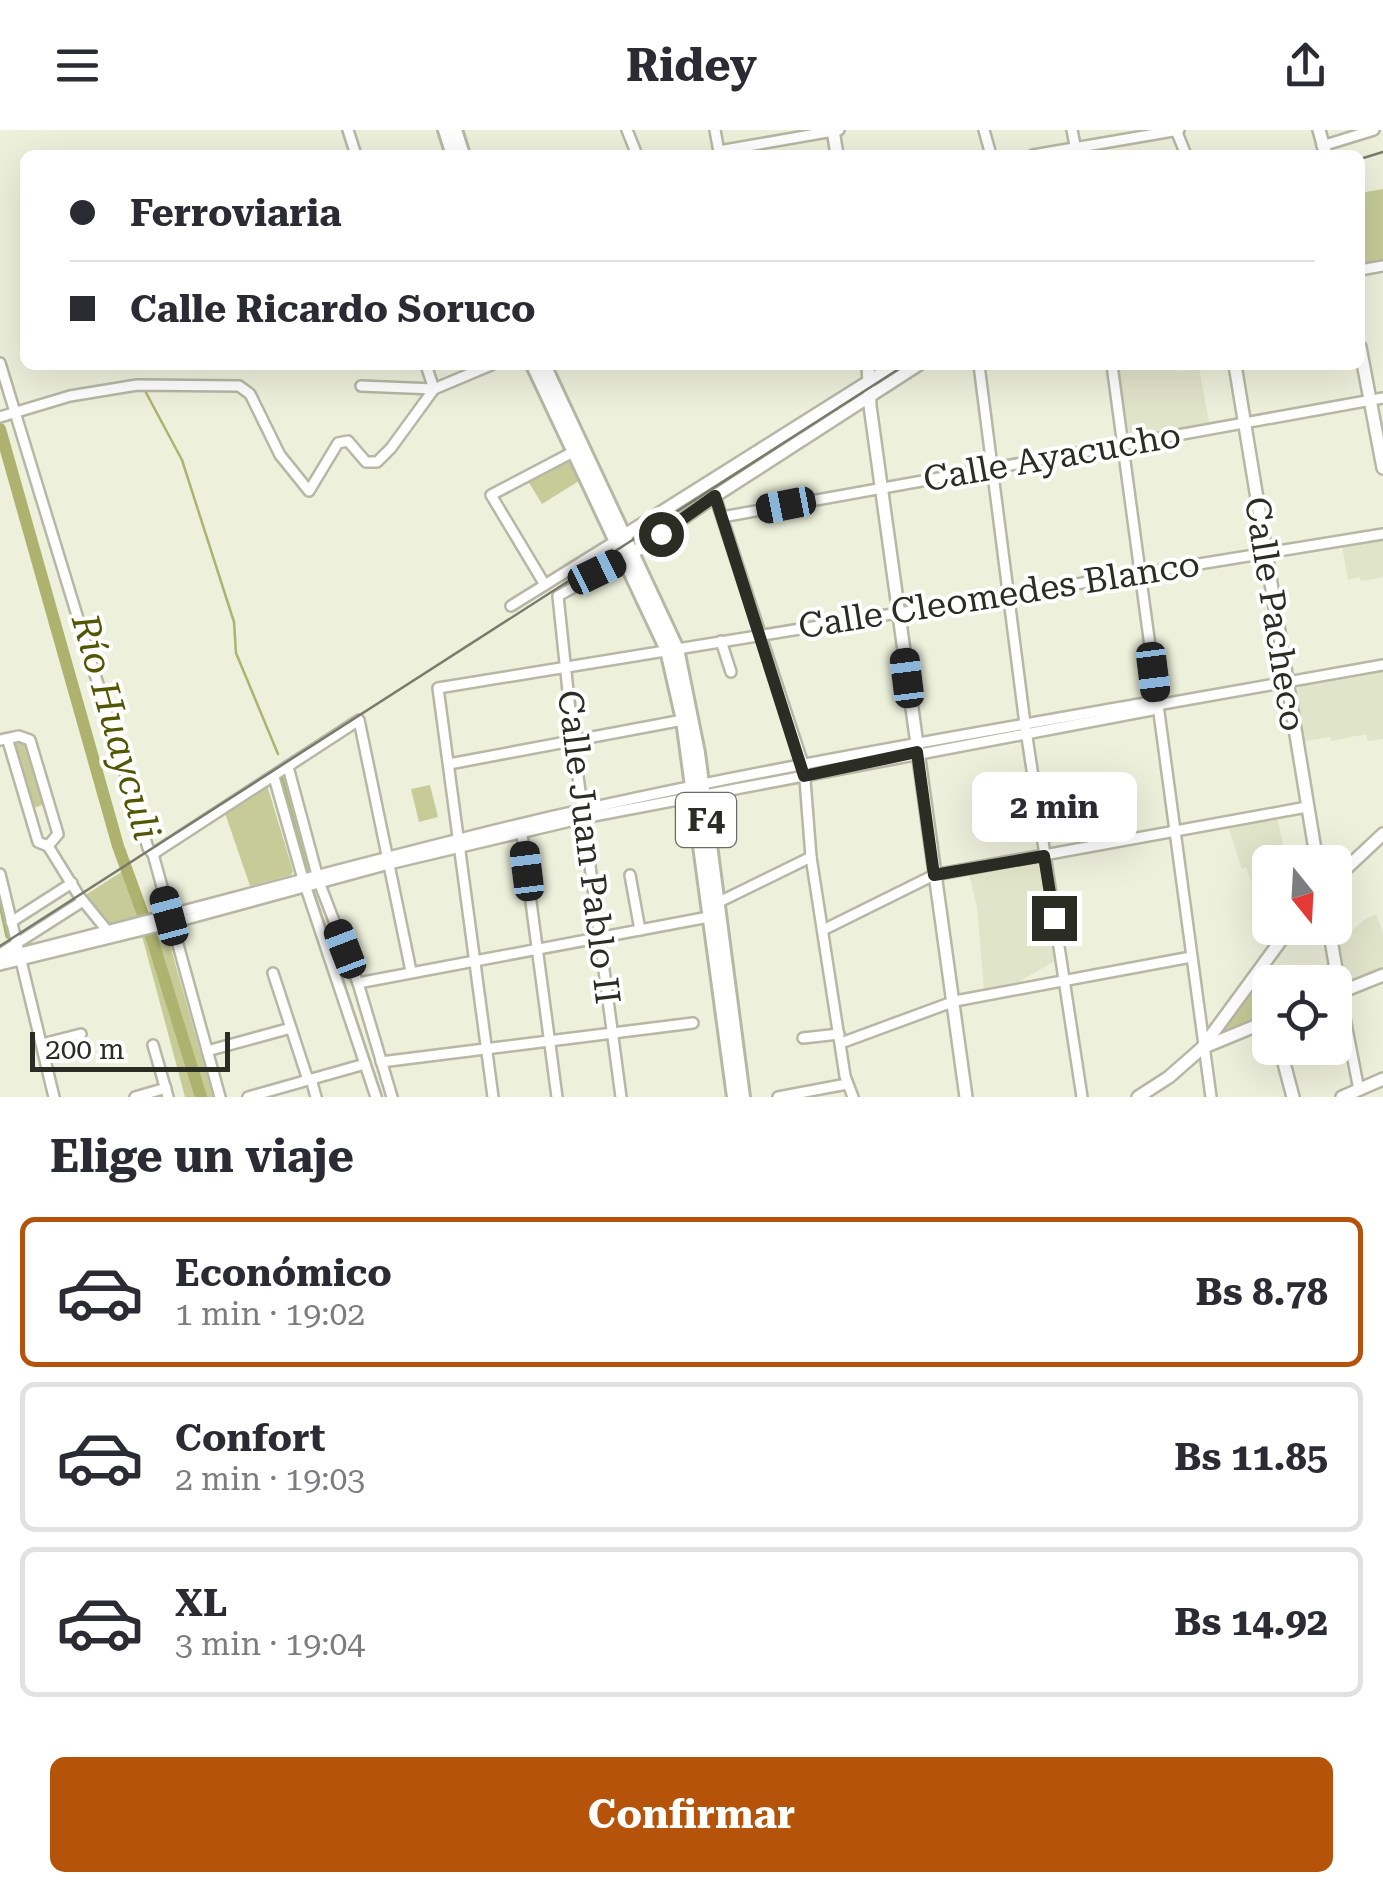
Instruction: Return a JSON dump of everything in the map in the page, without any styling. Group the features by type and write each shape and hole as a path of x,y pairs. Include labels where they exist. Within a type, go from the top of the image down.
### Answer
{"highway":[{"name":"F4","path":"535,370 573,452 621,538"},
{"name":"F4","path":"546,370 672,649 693,720 734,1097"},
{"name":"F4","path":"672,649 698,792"},
{"name":"F4","path":"712,911 743,1097"}],"main road":[{"path":"1322,130 1326,150"},
{"path":"1365,363 1376,399 1383,468"},
{"path":"865,370 966,1097"},
{"path":"630,556 868,393 891,370"},
{"path":"621,538 909,370"},
{"name":"Calle Pacheco","path":"1236,370 1314,845"},
{"path":"1352,863 1383,834"},
{"path":"1138,1097 1202,1048 1278,945"},
{"path":"1352,988 1383,975"},
{"path":"1202,1048 1252,1027"},
{"path":"1285,1065 1293,1097"},
{"path":"1342,1097 1383,1079"}],"street":[{"path":"1080,150 1177,130"},
{"path":"1326,150 1374,130"},
{"path":"734,150 831,131"},
{"path":"1124,140 1126,150"},
{"path":"1381,266 1383,279"},
{"path":"0,363 153,854 220,1097"},
{"path":"428,370 434,389"},
{"path":"362,386 434,389 480,370"},
{"path":"980,370 1044,856 1082,1097"},
{"path":"1113,370 1211,1097"},
{"path":"0,417 70,396 137,385 239,386 250,394 280,455 309,491 338,443 348,441 366,462 378,462 434,389"},
{"name":"Calle Ayacucho","path":"722,517 1376,399"},
{"path":"545,585 491,495 573,452"},
{"path":"715,496 804,771 811,857 847,1084 854,1097"},
{"name":"Calle Cleomedes Blanco","path":"449,764 438,688 1383,534"},
{"path":"512,606 621,538"},
{"name":"Calle Juan Pablo II","path":"621,1097 558,596 630,556"},
{"path":"721,641 731,672"},
{"path":"0,959 583,814 916,748 1152,710 1157,705 1383,665"},
{"path":"153,854 360,720 411,971"},
{"path":"493,1097 449,764 683,720"},
{"path":"48,846 58,834 30,740 20,736 4,741 38,842 48,846 83,901 110,934"},
{"path":"288,766 319,878 358,983 392,1097"},
{"path":"274,777 304,883 376,1097"},
{"path":"823,930 934,875 1307,807"},
{"path":"522,828 557,1097"},
{"path":"358,983 640,930 712,911 811,857"},
{"path":"0,874 54,1097"},
{"path":"630,875 640,930"},
{"path":"11,922 72,883"},
{"path":"20,952 83,901"},
{"path":"803,1038 840,1038 955,1002 1191,958"},
{"path":"274,973 316,1097"},
{"path":"381,1062 693,1023"},
{"path":"207,1051 291,1028"},
{"path":"42,1044 82,1034"},
{"path":"135,1097 167,1093 152,1045"},
{"path":"1352,1061 1358,1090"},
{"path":"248,1097 365,1064"},
{"path":"778,1097 847,1084"}],"shaded area":[{"path":"1119,370 1199,370 1209,422 1129,437"},
{"path":"1383,538 1383,577 1348,580 1342,546"},
{"path":"1383,670 1383,739 1368,741 1366,734 1305,741 1297,692 1300,685"},
{"path":"1277,817 1283,844 1252,845 1252,883 1246,867 1242,869 1228,827"},
{"path":"1041,862 1055,961 1013,985 984,991 977,907 969,874"},
{"path":"1376,914 1383,933 1383,966 1352,979 1352,965 1343,965 1339,945 1352,945 1352,930"}],"green space":[{"path":"1383,189 1383,261 1365,265 1365,192"},
{"path":"569,460 579,481 542,504 528,481"},
{"path":"21,740 27,743 45,804 31,809 13,746"},
{"path":"287,773 314,872 305,875 278,778"},
{"path":"267,785 293,871 291,875 250,886 225,813"},
{"path":"430,785 438,817 419,822 411,789"},
{"path":"123,871 140,918 110,925 84,896"},
{"path":"166,931 213,1097 185,1097 142,936"},
{"path":"1252,986 1252,1022 1219,1034"}],"waterway":[{"path":"143,387 182,460 234,622 236,653 278,754"},
{"name":"Río Huayculi","path":"0,429 118,846 153,942 201,1097"},
{"path":"282,778 307,871"},
{"path":"313,890 382,1097"},
{"path":"0,893 9,935"}],"tram line":[{"path":"1365,157 1383,152"},
{"path":"0,946 897,370"}],"route":[{"path":"661,534 715,496 804,776 917,752 934,875 1044,856 1054,918"}]}
